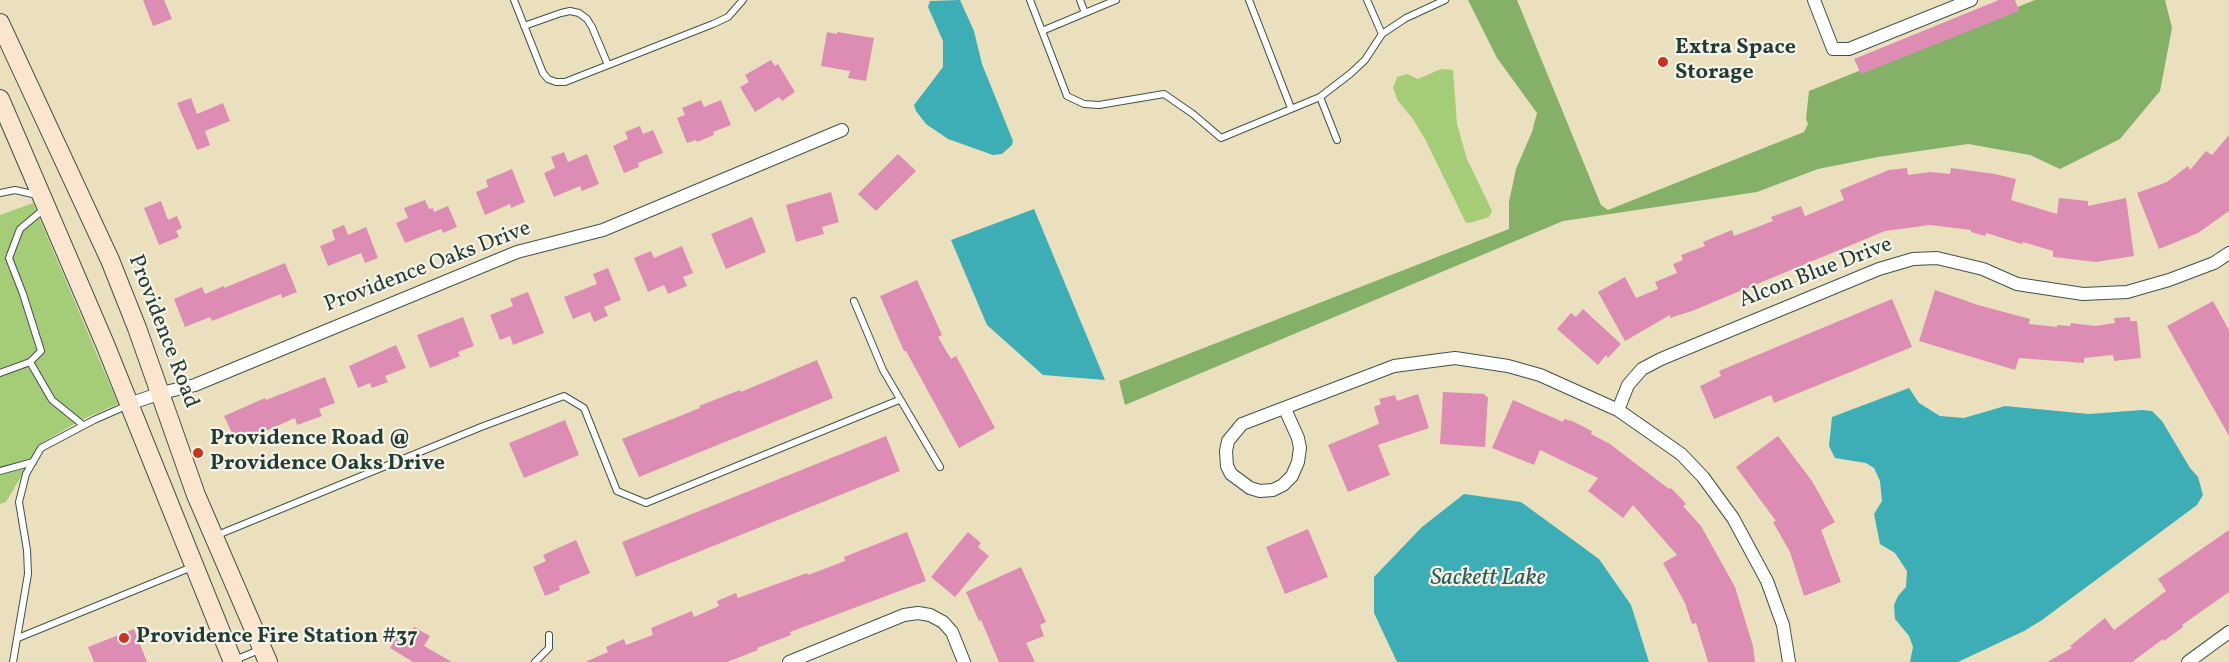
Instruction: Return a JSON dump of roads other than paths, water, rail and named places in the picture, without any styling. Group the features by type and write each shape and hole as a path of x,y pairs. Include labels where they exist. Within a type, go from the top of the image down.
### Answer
{"main road":[{"name":"Providence Road","path":"0,23 110,260 161,393 196,495 265,655"},
{"path":"0,99 129,404 232,662"}],"street":[{"path":"1814,0 1833,49 1849,49 1971,0"},
{"name":"Providence Oaks Drive","path":"129,404 195,385 517,252 603,230 842,130"},
{"name":"Alcon Blue Drive","path":"1618,410 1628,385 1642,369 1661,359 1879,269 1913,259 1937,258 1983,269 2017,284 2083,294 2127,292 2169,280 2228,258"},
{"path":"1285,409 1300,448 1293,476 1273,490 1260,491 1250,488 1232,474 1227,466 1228,441 1242,423 1285,409 1394,366 1455,358 1508,366 1540,375 1618,410 1681,454 1704,477 1733,518 1758,560 1770,589 1783,625 1789,662"},
{"path":"789,662 904,615 918,613 943,621 952,632 964,662"},
{"path":"2188,662 2229,632"}],"lane":[{"path":"514,0 543,73 548,79 556,82 565,82 713,24 728,17 743,0"},
{"path":"1030,0 1067,96 1084,104 1099,105 1164,94 1193,114 1221,138 1320,97 1365,60 1382,34 1406,18 1445,0"},
{"path":"1080,0 1085,13"},
{"path":"1042,30 1116,0"},
{"path":"1249,0 1290,108"},
{"path":"1367,0 1382,34"},
{"path":"524,26 561,13 570,11 579,13 592,27 608,65"},
{"path":"1320,97 1337,140"},
{"path":"0,193 22,191 45,202 20,229 9,258 41,351 30,362 0,373"},
{"path":"854,302 883,370 940,467"},
{"path":"30,362 52,400 83,425"},
{"path":"214,536 481,427 564,396 584,408 617,491 646,503 899,400"},
{"path":"13,662 28,574 27,550 19,502 26,474 41,448 129,404"},
{"path":"0,471 33,462"},
{"path":"18,638 195,566"},
{"path":"535,662 549,648 549,635"},
{"path":"232,662 265,655"}],"water":[{"path":"960,0 974,31 982,64 1013,141 1012,145 1002,154 993,155 948,139 926,124 914,105 943,67 943,41 928,7 930,1"},
{"path":"1034,209 1105,380 1043,375 987,325 951,240"},
{"path":"1909,388 1919,403 1940,416 1964,418 2005,406 2089,414 2152,411 2162,421 2190,468 2198,477 2203,495 2197,505 2024,631 1958,662 1910,662 1913,647 1909,636 1895,619 1894,605 1906,587 1907,571 1895,553 1880,544 1874,514 1882,501 1880,481 1874,468 1866,463 1835,458 1829,446 1832,417"},
{"name":"Sackett Lake","path":"1464,494 1521,502 1599,559 1631,605 1649,662 1397,662 1374,613 1374,577 1422,527"}],"place":[{"name":"Extra Space Storage","path":"1663,62"},
{"name":"Providence Road @ Providence Oaks Drive","path":"198,453"},
{"name":"Providence Fire Station #37","path":"124,638"}]}
